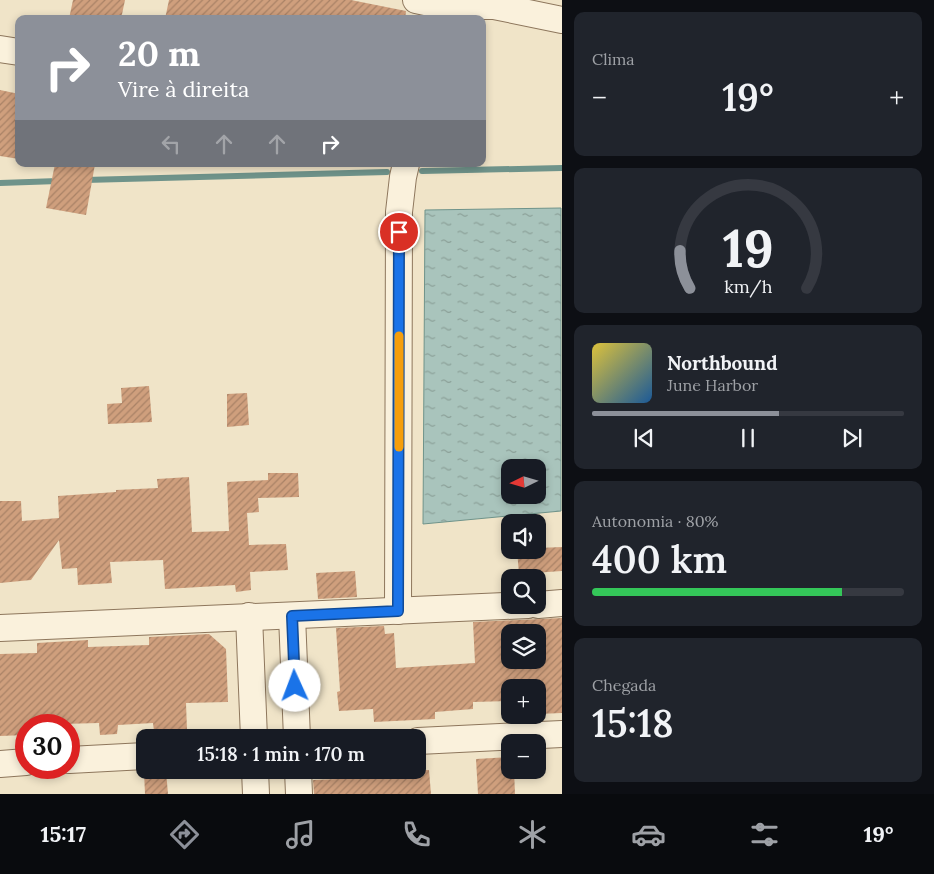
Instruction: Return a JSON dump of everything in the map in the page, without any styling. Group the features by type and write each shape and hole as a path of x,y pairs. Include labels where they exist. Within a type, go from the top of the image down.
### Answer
{"street":[{"path":"416,0 443,8 495,3 562,20"},
{"path":"0,49 15,51"},
{"path":"398,611 400,212 405,167"},
{"path":"546,605 562,604"},
{"path":"0,628 501,606"},
{"path":"249,616 254,729"},
{"path":"292,616 297,729"},
{"path":"426,742 562,734"},
{"path":"80,759 136,756"},
{"path":"0,764 15,763"},
{"path":"255,779 256,794"},
{"path":"299,779 300,794"}],"water":[{"path":"561,208 561,511 501,514 501,517 423,524 425,210"}],"building":[{"path":"73,0 125,0 122,15 70,15"},
{"path":"169,0 351,0 406,11 406,15 166,15"},
{"path":"0,90 15,93 15,158 0,156"},
{"path":"54,167 94,167 86,215 46,208"},
{"path":"149,386 152,422 108,424 107,404 122,403 121,388"},
{"path":"247,393 249,425 227,427 227,394"},
{"path":"268,473 298,473 299,497 258,498 259,512 247,513 249,545 286,544 288,570 250,572 251,590 236,592 235,585 165,589 163,560 110,562 112,583 78,585 77,568 62,569 59,540 31,580 0,583 0,501 21,501 22,521 59,518 58,496 158,488 157,479 189,477 192,532 229,531 227,482 268,480"},
{"path":"562,547 562,571 546,572 546,569 519,569 518,559 546,559 546,548"},
{"path":"355,571 357,597 318,599 316,573"},
{"path":"562,618 562,713 546,714 546,679 501,679 501,701 473,702 473,709 435,712 435,719 374,722 373,709 339,711 337,692 340,691 336,628 384,626 385,634 394,633 396,668 475,663 473,622"},
{"path":"209,634 226,649 228,702 186,703 187,729 154,729 153,723 118,725 117,734 100,735 99,723 80,724 80,714 15,714 15,735 0,736 0,654 37,653 37,643 88,640 88,647 149,645 149,637"},
{"path":"501,758 501,779 514,779 515,794 478,794 476,759"},
{"path":"426,770 429,770 431,794 314,794 313,780 426,779"},
{"path":"144,779 167,779 168,794 145,794"}],"waterway":[{"path":"422,171 562,168"},
{"path":"85,180 387,172"},
{"path":"0,183 58,181"}],"slow traffic":[{"path":"399,336 399,447"}],"route":[{"path":"295,686 292,616 398,611 399,232"}]}
